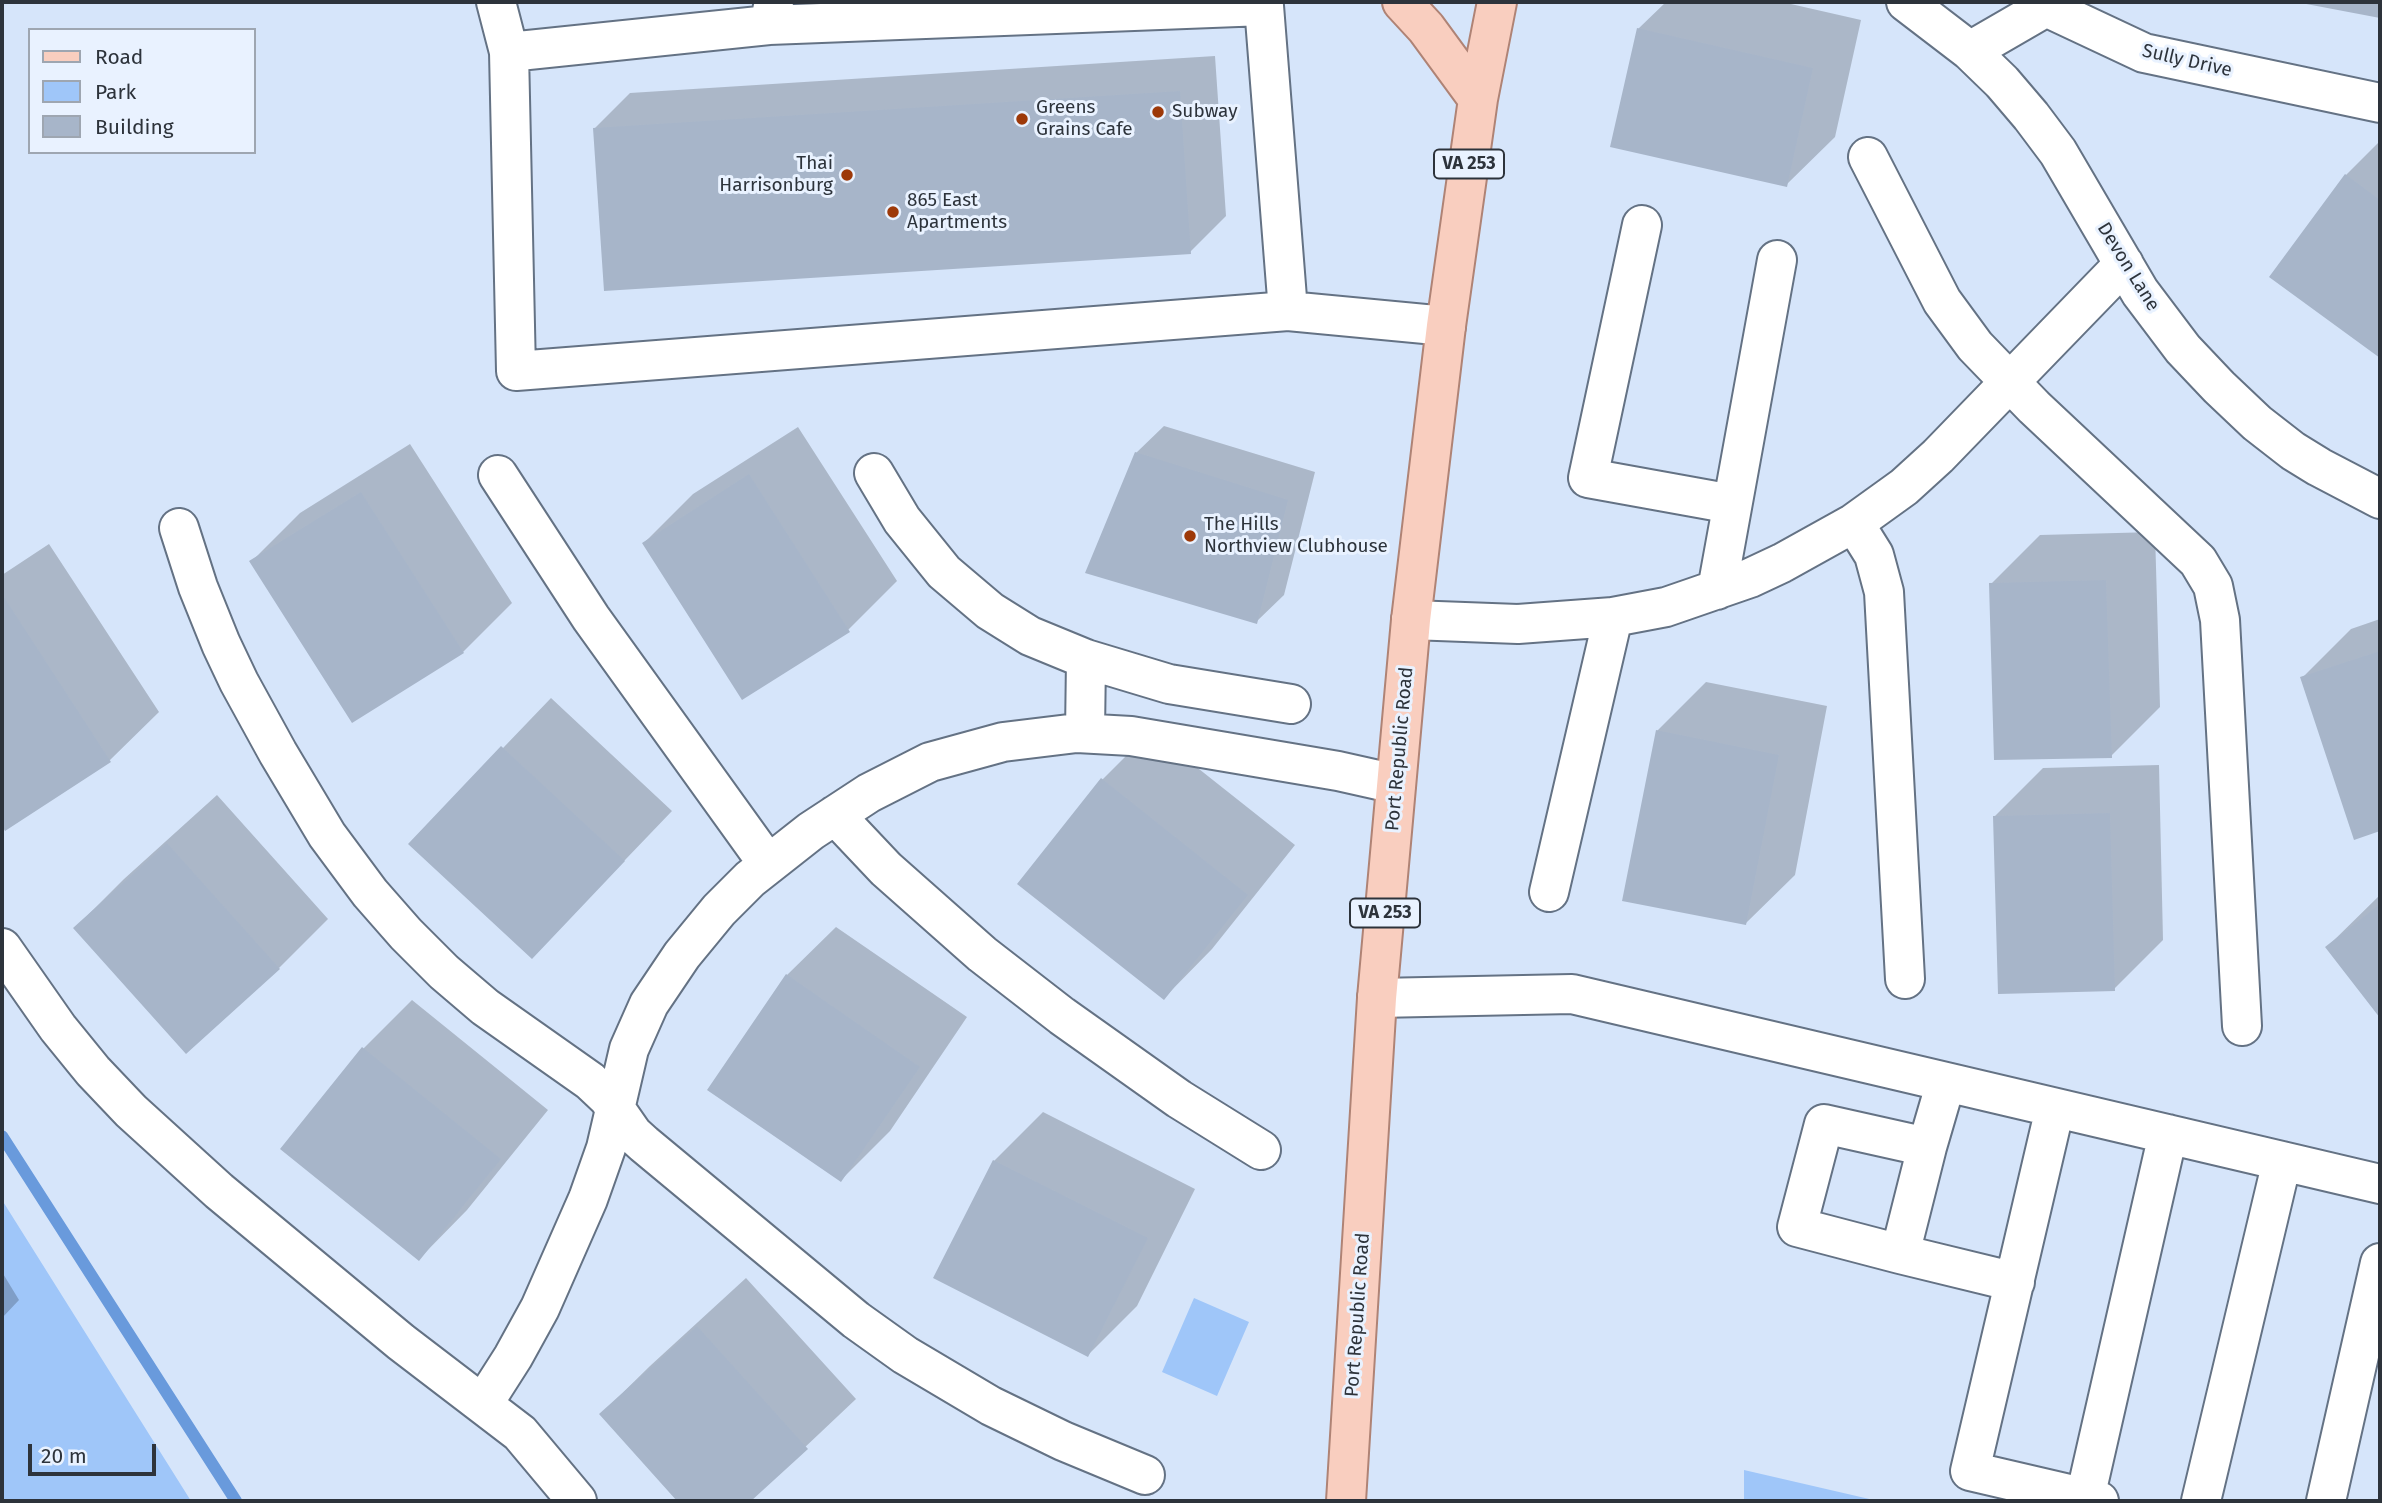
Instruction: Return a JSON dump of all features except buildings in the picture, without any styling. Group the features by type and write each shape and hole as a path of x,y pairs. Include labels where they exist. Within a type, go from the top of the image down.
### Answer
{"main road":[{"path":"1402,2 1426,29 1478,99"},
{"name":"Port Republic Road","path":"1346,1501 1377,998 1412,620 1446,326 1478,99 1497,2"}],"street":[{"path":"496,2 509,52 516,371 1289,312 1446,326"},
{"name":"Devon Lane","path":"1906,2 1970,51 2002,82 2031,116 2058,152 2140,292 2183,349 2244,411 2310,461 2380,499"},
{"name":"Sully Drive","path":"1970,51 2046,5 2144,53 2380,103"},
{"path":"509,52 772,13 1264,6 1289,312"},
{"path":"1868,157 1942,301 1975,346 2009,382 2198,561 2213,586 2220,620 2242,1026"},
{"path":"1642,225 1588,478 1732,504"},
{"path":"1717,590 1777,260"},
{"path":"1412,620 1518,624 1613,617 1666,607 1717,590 1782,563 1854,523 1904,487 1938,456 2124,264"},
{"path":"874,473 918,541 944,572 971,596 1030,636 1086,659 1169,684 1291,704"},
{"path":"498,475 591,618 768,864"},
{"path":"1854,523 1874,555 1884,592 1905,979"},
{"path":"179,528 198,587 221,644 257,718 327,835 370,893 405,934 471,996 590,1081 644,1144 856,1321 905,1356 992,1406 1063,1441 1145,1475"},
{"path":"1549,892 1613,617"},
{"path":"1085,733 1086,659"},
{"path":"483,1404 544,1300 595,1182 616,1109 629,1048 649,1004 682,955 719,910 768,864 835,815 914,769 959,752 1003,742 1085,733 1131,736 1338,771 1396,784"},
{"path":"835,815 886,869 982,954 1062,1016 1179,1099 1261,1150"},
{"path":"2,948 58,1028 106,1084 149,1128 219,1191 401,1342 520,1433 577,1501"},
{"path":"1377,998 1572,994 2380,1184"},
{"path":"1900,1254 1946,1082"},
{"path":"2055,1108 1966,1486 2092,1500 2168,1134"},
{"path":"1927,1147 1824,1124 1797,1227 2015,1282"},
{"path":"2201,1501 2282,1161"},
{"path":"2326,1501 2380,1263"}],"green space":[{"path":"2,1200 191,1501 2,1501"},
{"path":"1194,1298 1249,1322 1217,1396 1162,1372"},
{"path":"1744,1470 1878,1501 1744,1501"}],"waterway":[{"path":"2,1136 236,1501"}],"place":[{"name":"Subway","path":"1158,112"},
{"name":"Greens Grains Cafe","path":"1022,119"},
{"name":"Thai Harrisonburg","path":"847,175"},
{"name":"865 East Apartments","path":"893,212"},
{"name":"The Hills Northview Clubhouse","path":"1190,536"}]}
